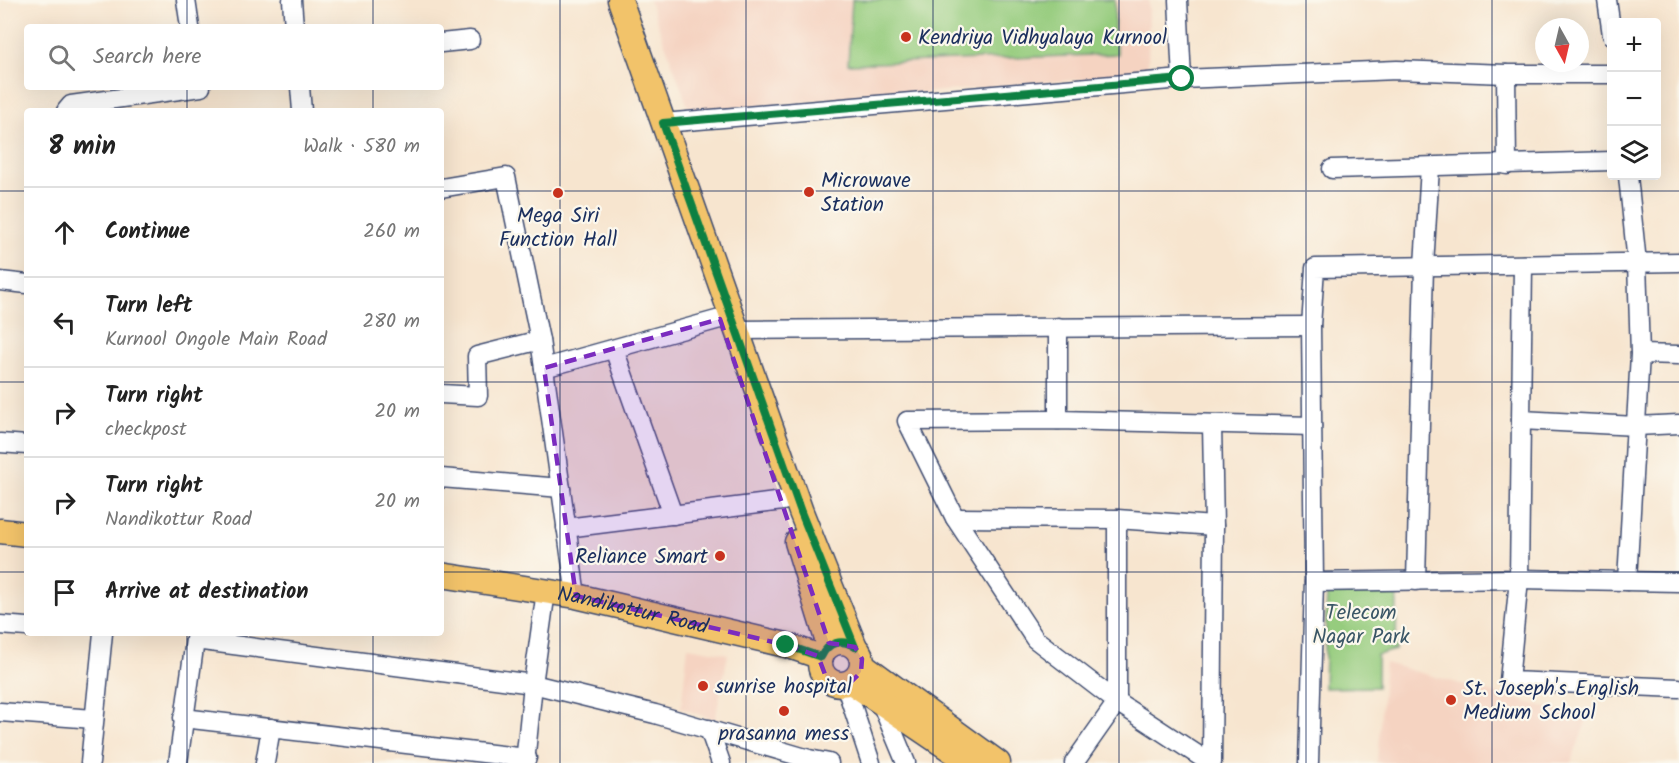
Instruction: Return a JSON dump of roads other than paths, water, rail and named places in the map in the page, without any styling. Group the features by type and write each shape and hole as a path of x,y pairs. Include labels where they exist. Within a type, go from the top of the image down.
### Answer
{"main road":[{"path":"609,0 801,512 853,669 881,704 971,763"},
{"path":"620,0 729,325 783,501 825,651 820,664 826,677 831,681 853,669"},
{"path":"0,531 24,534"},
{"name":"Nandikottur Road","path":"444,575 576,596 786,645 825,651 843,642 853,669"},
{"path":"853,669 998,763"}],"street":[{"path":"186,0 190,24"},
{"path":"292,0 294,24"},
{"path":"1178,0 1182,79"},
{"path":"1607,0 1609,18"},
{"path":"444,43 470,40"},
{"path":"663,123 1182,79 1397,70 1506,74 1607,74"},
{"path":"1506,74 1507,165"},
{"path":"68,108 70,105 179,90"},
{"path":"300,90 302,108"},
{"path":"1332,169 1607,161"},
{"path":"1416,581 1424,266 1430,167"},
{"path":"444,187 506,177 540,340 576,596"},
{"path":"1627,581 1640,354 1637,263 1628,180"},
{"path":"1309,763 1314,582 1311,326 1315,268 1679,262"},
{"path":"1523,265 1519,579 1509,681 1679,688"},
{"path":"0,281 24,284"},
{"path":"544,368 614,349 729,325 1311,326"},
{"path":"1058,327 1058,420"},
{"path":"444,394 478,396 477,356 540,340"},
{"path":"614,349 673,515"},
{"path":"1640,354 1679,355"},
{"path":"1211,763 1117,702 1035,639 955,518 907,421 1058,420 1312,426"},
{"path":"1521,420 1636,426 1679,424"},
{"path":"1211,763 1214,526 1212,425"},
{"path":"0,443 24,445"},
{"path":"444,478 561,488"},
{"path":"566,528 783,501"},
{"path":"955,518 1117,519 1214,526"},
{"path":"1074,763 1117,702 1117,519"},
{"path":"1314,582 1519,579 1679,582"},
{"path":"183,718 271,728 422,754 526,760 533,684 546,591"},
{"path":"0,625 24,627"},
{"path":"90,763 103,636"},
{"path":"178,763 195,637 533,684 709,729 809,761 829,763"},
{"path":"853,669 871,763"},
{"path":"881,704 906,763"},
{"path":"0,712 94,719"},
{"path":"266,763 271,728"},
{"path":"709,729 721,763"}],"place":[{"name":"Kendriya Vidhyalaya Kurnool","path":"906,37"},
{"name":"Microwave Station","path":"809,192"},
{"name":"Mega Siri Function Hall","path":"558,193"},
{"name":"Reliance Smart","path":"720,556"},
{"name":"sunrise hospital","path":"703,686"},
{"name":"St. Joseph's English Medium School","path":"1451,700"},
{"name":"prasanna mess","path":"784,711"}],"park label":[{"name":"Telecom Nagar Park","path":"1361,624"}]}
